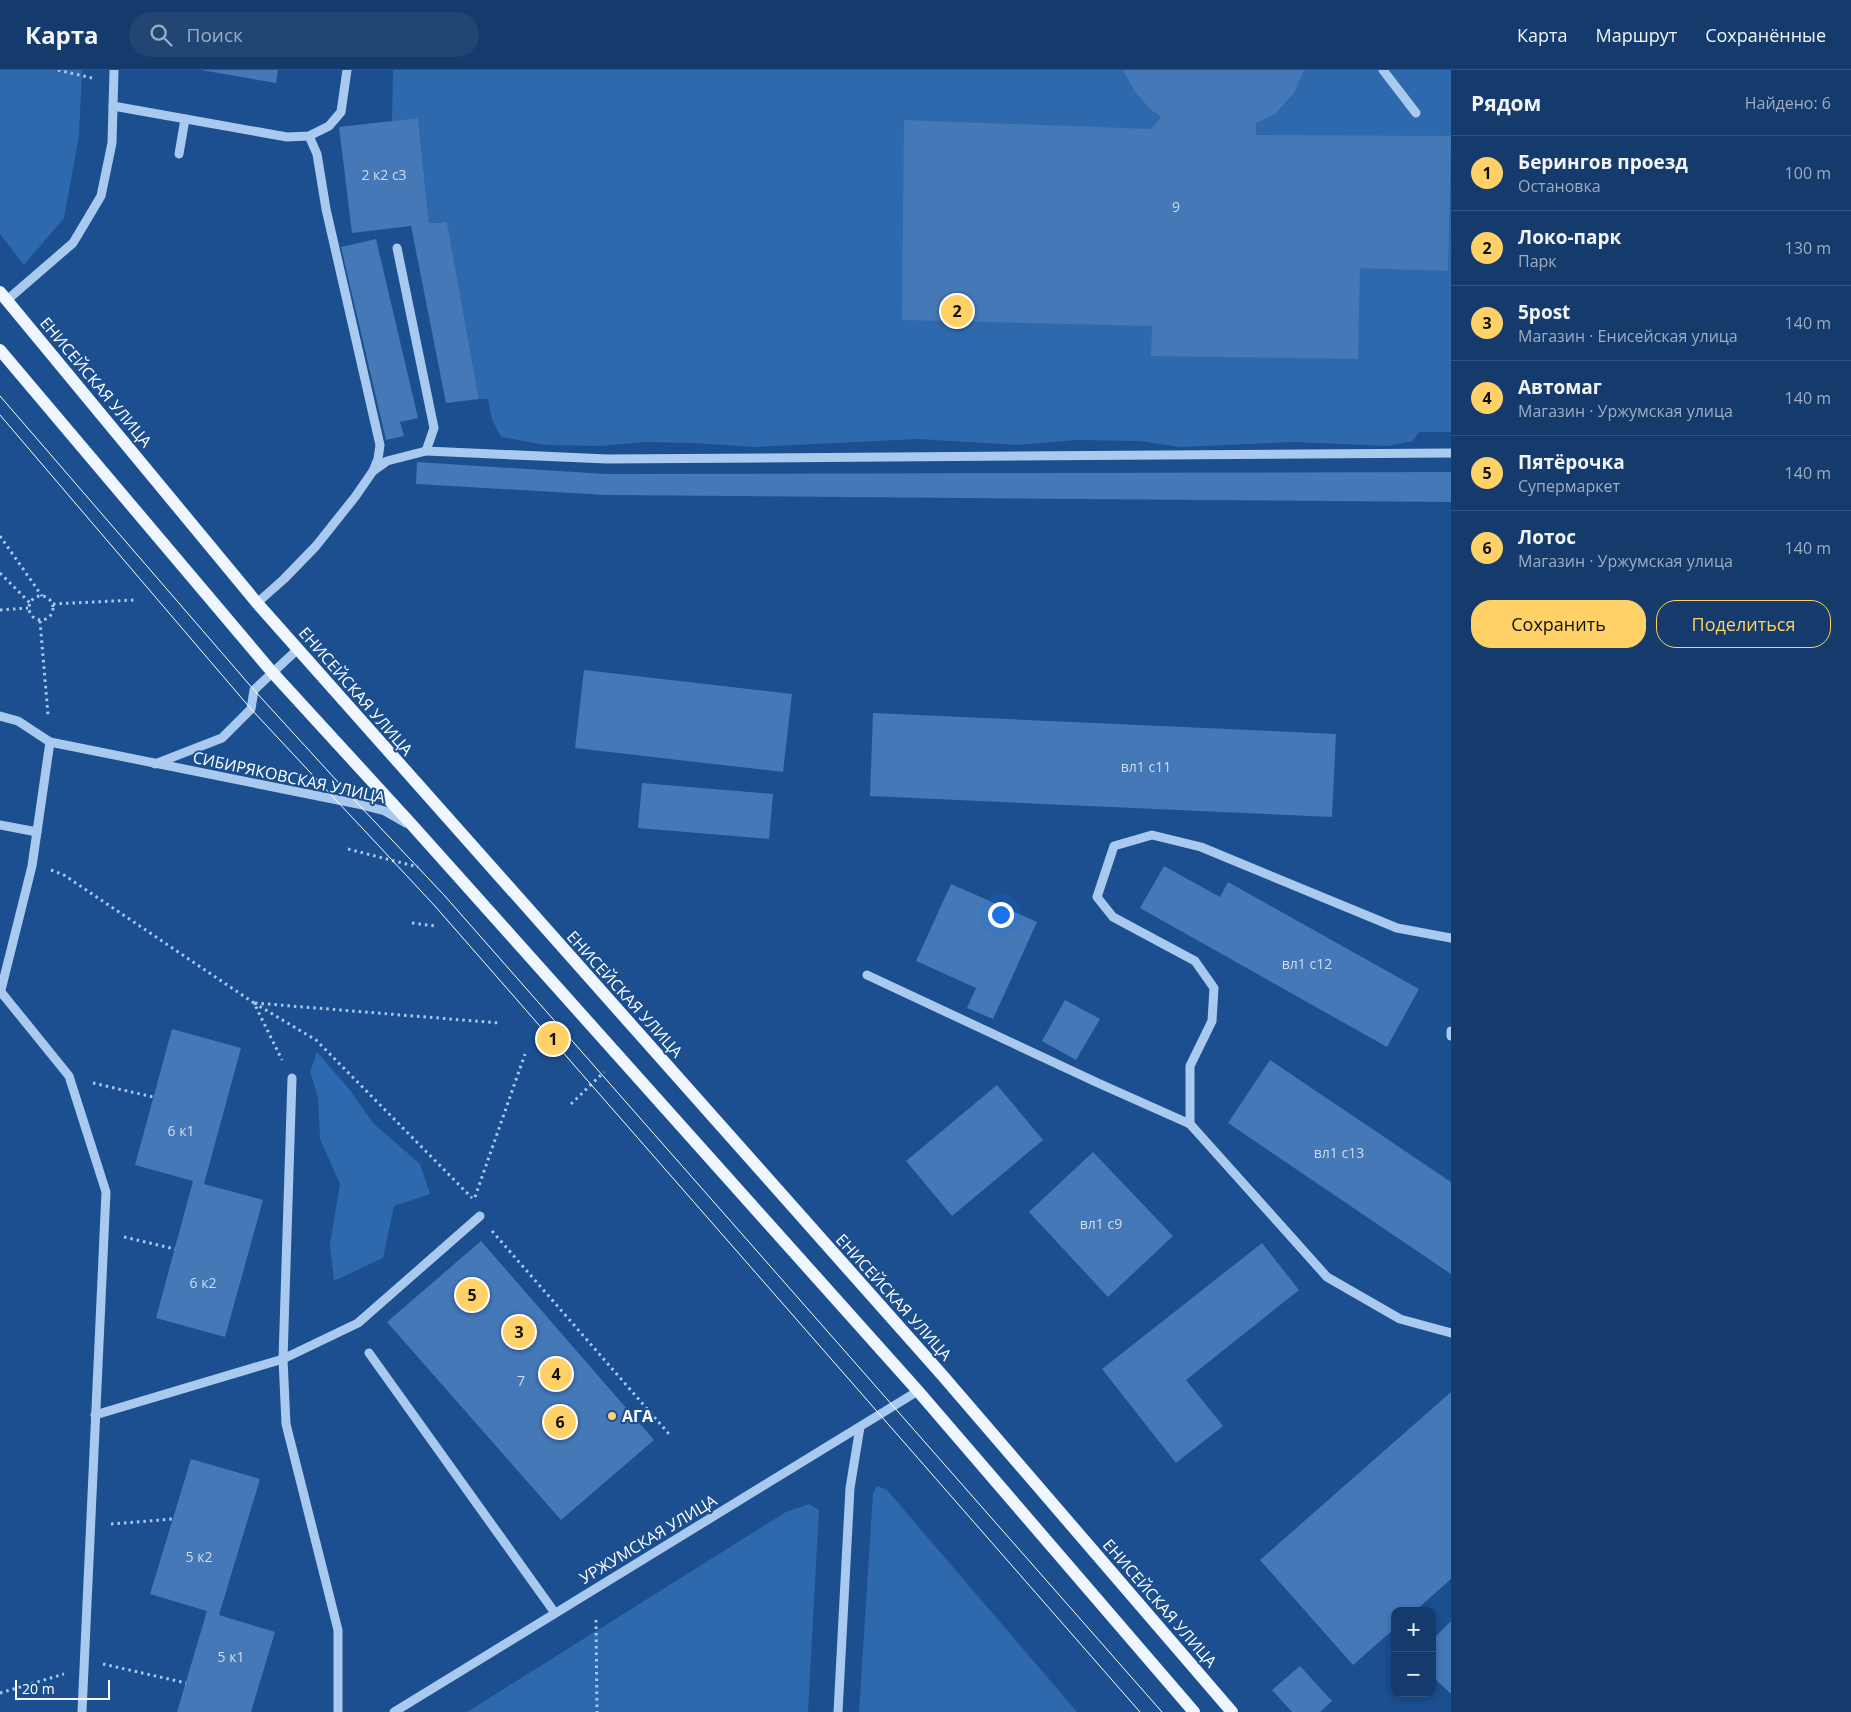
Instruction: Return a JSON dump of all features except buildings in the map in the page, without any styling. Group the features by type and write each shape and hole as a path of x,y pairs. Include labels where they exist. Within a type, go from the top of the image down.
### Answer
{"main road":[{"name":"ЕНИСЕЙСКАЯ УЛИЦА","path":"3,296 257,603 942,1376 1232,1712"},
{"path":"0,350 272,672 413,826 918,1391 1194,1712"}],"street":[{"path":"3,296 73,242 101,196 112,143 114,70"},
{"path":"113,106 287,138 309,136 329,126 341,112 347,70"},
{"path":"1383,70 1416,113"},
{"path":"179,154 185,119"},
{"path":"257,603 316,546 373,471 380,445 326,209 317,154 309,136"},
{"path":"397,248 434,428 426,451"},
{"path":"373,471 387,461 426,451 607,458 1451,453"},
{"name":"СИБИРЯКОВСКАЯ УЛИЦА","path":"155,764 222,738 251,709 254,690 298,649"},
{"path":"0,716 18,721 50,742 32,866 1,993 69,1076 106,1192 82,1712"},
{"name":"СИБИРЯКОВСКАЯ УЛИЦА","path":"50,742 358,804 385,811 413,826"},
{"path":"0,825 37,832"},
{"path":"1190,1124 1190,1066 1212,1021 1214,988 1195,961 1112,917 1098,897 1114,846 1152,835 1201,847 1397,928 1451,938"},
{"path":"868,975 1190,1124 1327,1277 1400,1319 1451,1333"},
{"path":"1451,1031 1451,1036"},
{"path":"292,1078 284,1359 286,1424 338,1630 338,1712"},
{"path":"96,1415 284,1359 358,1323 480,1216"},
{"path":"369,1353 555,1614"},
{"name":"УРЖУМСКАЯ УЛИЦА","path":"394,1712 918,1391"},
{"path":"838,1712 850,1488 860,1427"}],"path":[{"path":"58,70 113,82"},
{"path":"0,536 42,596 46,597 53,604 54,609 50,618 40,621 32,617 28,608 32,599 42,596"},
{"path":"0,572 30,603"},
{"path":"53,604 134,600"},
{"path":"0,610 28,608"},
{"path":"40,621 50,742"},
{"path":"348,849 426,869"},
{"path":"49,869 64,875 254,1003 316,1040 474,1200 525,1054"},
{"path":"412,923 435,926"},
{"path":"254,1003 499,1023"},
{"path":"254,1003 292,1078"},
{"path":"571,1104 606,1070"},
{"path":"69,1076 153,1098"},
{"path":"480,1216 669,1434"},
{"path":"104,1232 175,1249"},
{"path":"90,1525 173,1519"},
{"path":"596,1620 597,1712"},
{"path":"0,1693 84,1664 186,1683"}],"shaded area":[{"path":"0,70 82,70 79,135 64,218 24,265 0,234"},
{"path":"393,70 1451,70 1451,432 1419,432 1413,441 1388,446 1294,442 1181,447 1139,441 1077,440 1017,445 918,439 754,447 646,442 601,446 546,445 501,437 492,420 488,399 479,399 447,222 429,223 418,118 392,121"},
{"path":"317,1052 350,1090 373,1123 420,1164 430,1194 394,1206 383,1258 334,1281 330,1245 340,1184 320,1139 318,1097 310,1072"},
{"path":"877,1486 887,1490 1077,1712 859,1712 873,1493"},
{"path":"809,1504 819,1510 808,1712 467,1712 786,1512"}],"tram line":[{"path":"0,396 254,690 444,895 1162,1712"},
{"path":"0,415 251,709 434,905 1140,1712"}],"place":[{"name":"Локо-парк","path":"957,311"},
{"name":"Берингов проезд","path":"553,1039"},
{"name":"Пятёрочка","path":"472,1295"},
{"name":"5post","path":"519,1332"},
{"name":"Автомаг","path":"556,1374"},
{"name":"АГА","path":"612,1416"},
{"name":"Лотос","path":"560,1422"}]}
